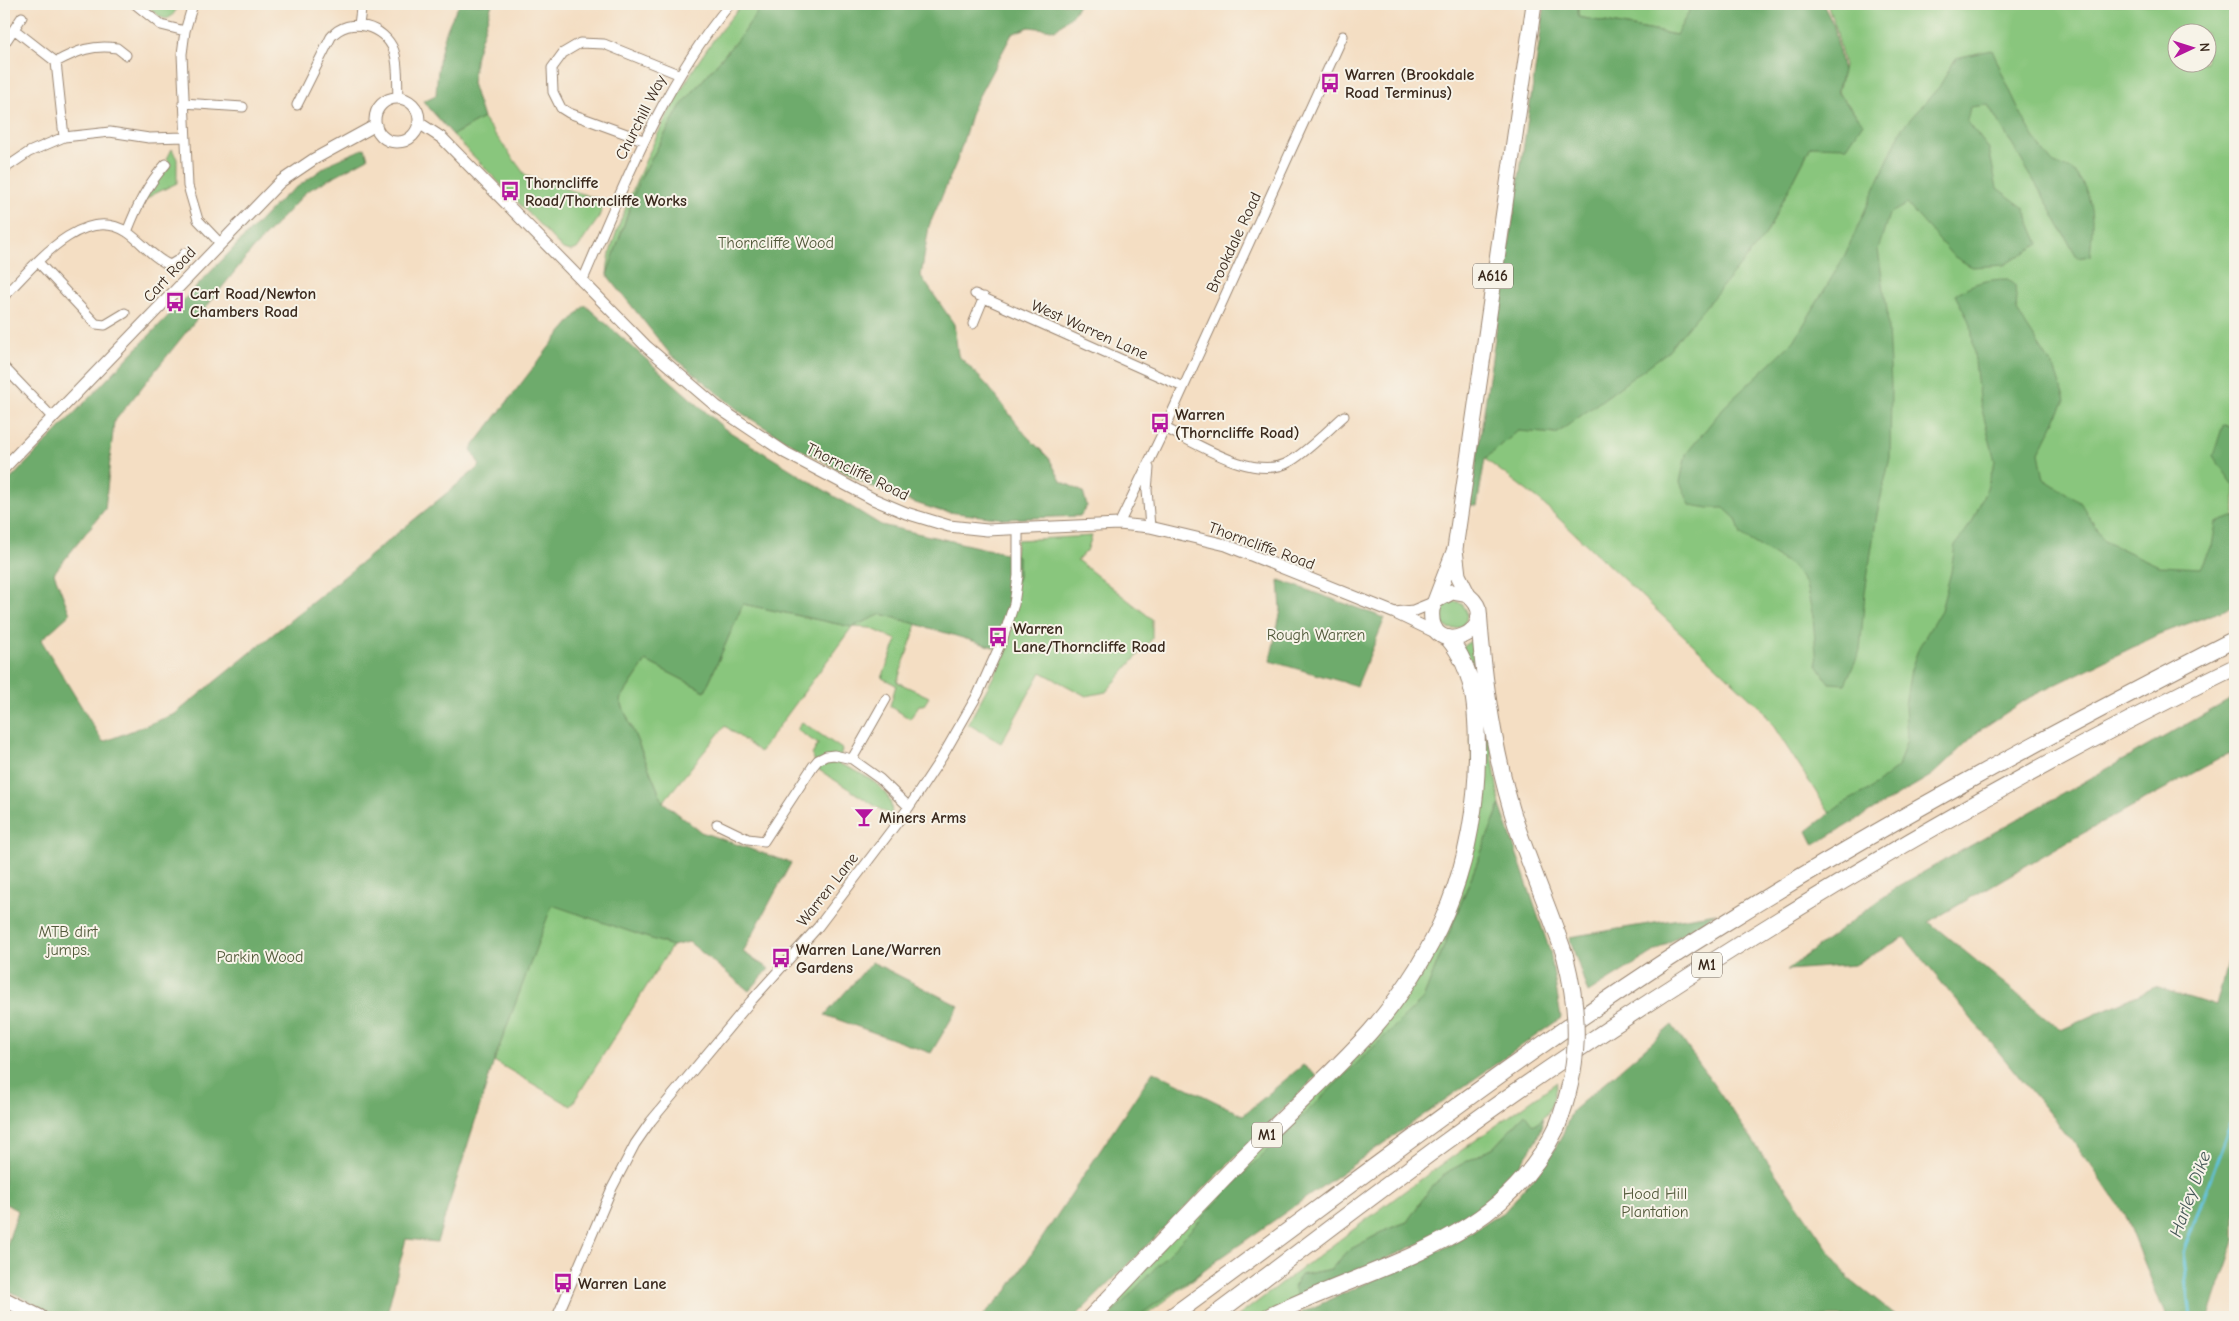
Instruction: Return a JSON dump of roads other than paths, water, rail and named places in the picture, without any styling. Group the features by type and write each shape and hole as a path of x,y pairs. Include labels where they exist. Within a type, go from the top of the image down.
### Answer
{"highway":[{"name":"A616","path":"1444,636 1434,627 1431,617 1455,549 1534,4"},
{"name":"A616","path":"1455,549 1458,575 1468,595 1475,602 1479,617"},
{"path":"1436,601 1452,592 1468,595"},
{"path":"1444,636 1456,639 1471,633 1479,617"},
{"path":"1268,1317 1338,1285 1434,1246 1468,1228 1506,1197 1525,1177 1548,1146 1557,1127 1571,1085 1577,1034 1574,995 1565,956 1516,822 1497,749 1481,652 1479,617"},
{"name":"M1","path":"1091,1317 1250,1152 1370,1032 1421,965 1432,944 1456,890 1468,842 1477,778 1476,719 1473,688 1462,657 1444,636"},
{"name":"M1","path":"1171,1317 1413,1136 1548,1041 1723,924 1979,774 2235,639"},
{"name":"M1","path":"1212,1317 1569,1055 1673,987 1867,866 1969,807 2121,724 2235,667"}],"main road":[{"path":"4,1299 40,1317"}],"street":[{"path":"135,4 161,25 185,31"},
{"path":"193,4 185,31 182,54 188,186 194,212 204,228 220,243"},
{"path":"359,25 362,9 365,4"},
{"name":"Churchill Way","path":"582,282 643,140 678,74 710,28 730,4"},
{"path":"4,44 22,17"},
{"path":"297,105 331,37 340,29 359,25 376,30 391,45 396,55 398,98"},
{"path":"15,30 56,62 64,137"},
{"name":"Brookdale Road","path":"1119,524 1165,428 1343,36"},
{"path":"643,140 565,111 552,92 552,68 568,48 580,43 591,43 604,44 678,74"},
{"path":"56,62 72,53 92,47 117,48 126,55"},
{"path":"398,98 413,104 419,116 419,123 412,136 398,142 384,137 376,125 375,116 379,108 389,99 398,98"},
{"path":"183,103 243,107"},
{"name":"Thorncliffe Road","path":"419,123 442,138 647,348 716,406 786,453 906,513 949,526 987,530 1018,530 1119,524 1150,527 1226,545 1395,613 1444,636"},
{"name":"Cart Road","path":"4,468 280,182 322,154 376,125"},
{"path":"4,169 29,152 64,137 110,132 149,138 185,137"},
{"path":"127,232 144,193 166,164"},
{"path":"4,296 62,240 83,228 103,225 127,232 166,263 174,263 185,253"},
{"path":"38,262 96,324 105,325 125,313"},
{"name":"West Warren Lane","path":"975,294 1183,387"},
{"path":"973,324 984,297"},
{"path":"6,372 52,417"},
{"path":"1165,428 1213,452 1253,468 1265,469 1290,462 1344,416"},
{"name":"Brookdale Road","path":"1150,460 1147,490 1150,527"},
{"name":"Warren Lane","path":"557,1317 612,1188 635,1144 651,1121 751,1001 818,927 909,807 964,719 1000,649 1014,604 1018,576 1018,530"},
{"path":"1395,613 1413,611 1436,601"},
{"path":"852,759 886,699"},
{"path":"717,824 748,839 764,841 818,760 834,755 852,759 880,779 909,807"}],"waterway":[{"name":"Harley Dike","path":"2191,1317 2183,1252 2235,1112"}],"place":[{"name":"Warren (Brookdale Road Terminus)","path":"1330,83"},
{"name":"Thorncliffe Road/Thorncliffe Works","path":"510,191"},
{"name":"Cart Road/Newton Chambers Road","path":"175,302"},
{"name":"Warren (Thorncliffe Road)","path":"1160,423"},
{"name":"Warren Lane/Thorncliffe Road","path":"998,637"},
{"name":"Miners Arms","path":"864,817"},
{"name":"Warren Lane/Warren Gardens","path":"781,958"},
{"name":"Warren Lane","path":"563,1283"}],"park label":[{"name":"Thorncliffe Wood","path":"776,242"},
{"name":"Rough Warren","path":"1316,634"},
{"name":"MTB dirt jumps.","path":"68,940"},
{"name":"Parkin Wood","path":"260,956"},
{"name":"Hood Hill Plantation","path":"1655,1202"}]}
